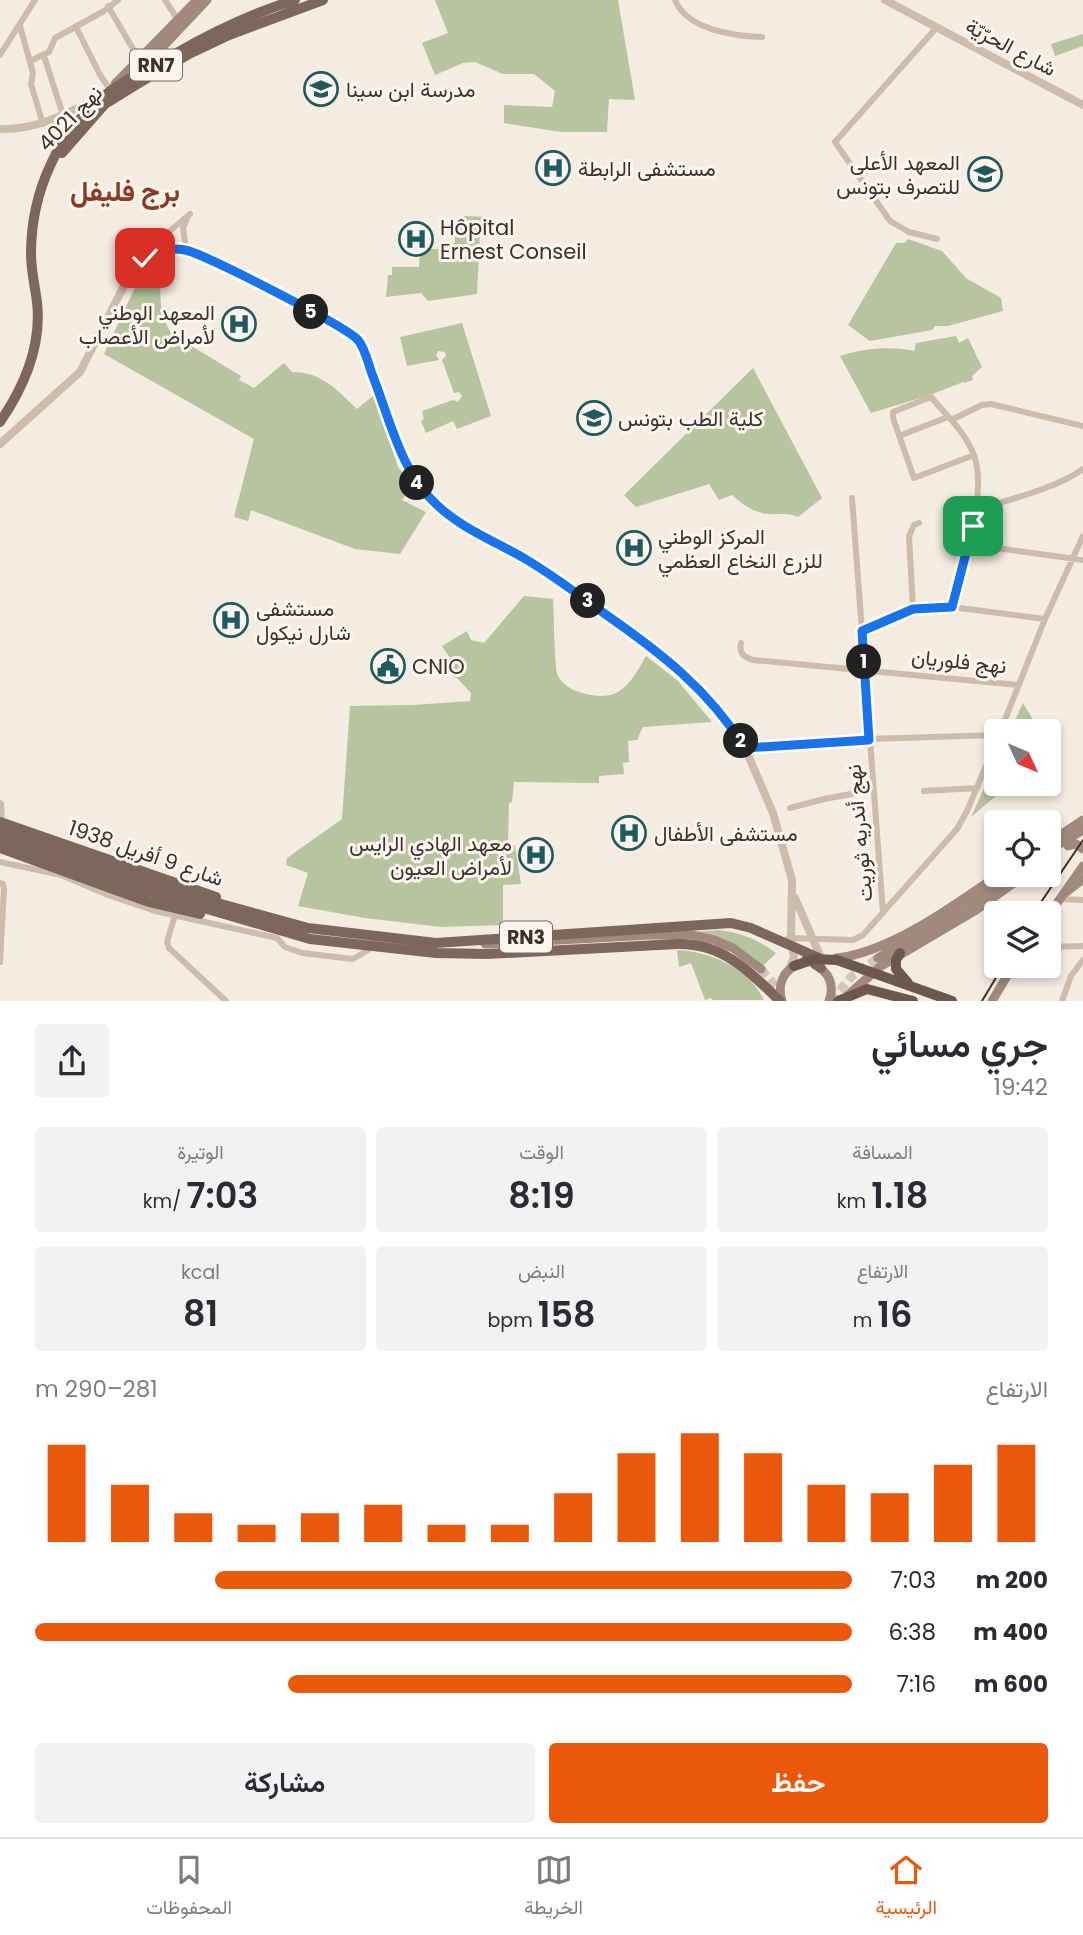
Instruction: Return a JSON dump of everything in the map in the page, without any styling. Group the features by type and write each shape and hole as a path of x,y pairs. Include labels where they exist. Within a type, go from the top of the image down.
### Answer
{"highway":[{"path":"900,953 895,964 897,970 915,988"},
{"path":"791,968 820,961 872,972 952,1000"},
{"path":"837,999 870,989 913,1000"}],"main road":[{"path":"108,91 197,0"},
{"path":"98,103 134,77 207,0"},
{"name":"نهج 4021","path":"29,361 38,327 30,255 37,200 48,169 108,91 226,28 295,0"},
{"name":"نهج 4021","path":"98,103 191,53 261,22 323,0"},
{"name":"RN7","path":"0,411 29,361"},
{"name":"RN7","path":"0,422 22,387 29,361"},
{"path":"1061,834 1083,820"},
{"name":"شارع 9 أفريل 1938","path":"0,823 168,879 304,939 373,947 436,948 718,923 742,925 792,943 820,961"},
{"name":"شارع 9 أفريل 1938","path":"0,831 88,866 277,926"},
{"path":"1,847 25,831"},
{"path":"1068,846 1081,834"},
{"path":"1061,847 1081,834"},
{"path":"1061,849 1075,844 1083,849"},
{"name":"شارع 9 أفريل 1938","path":"1,847 88,866"},
{"name":"شارع 9 أفريل 1938","path":"1,847 149,902 277,926 487,954 691,944 727,955 780,998"},
{"path":"1058,901 1083,866"},
{"path":"1062,896 1083,879"},
{"path":"984,884 940,914 880,946 856,955 820,961 830,978 837,999 900,953 960,920 1008,887"},
{"path":"878,958 963,910 996,887"},
{"name":"شارع 9 أفريل 1938","path":"436,948 652,934 692,935 706,937 733,948 759,970"},
{"path":"780,998 781,981 791,968"},
{"path":"992,1000 1006,978"}],"street":[{"path":"0,55 35,0"},
{"path":"30,61 50,51 55,38 104,11 118,0"},
{"path":"165,0 178,20"},
{"path":"675,0 681,13 688,19 724,31 762,37"},
{"name":"شارع الحرّيّة","path":"885,0 1083,105"},
{"path":"108,6 140,61"},
{"path":"20,26 33,73 31,85 43,124"},
{"path":"76,27 108,91"},
{"path":"937,27 835,142 890,221 909,232 937,239"},
{"path":"44,56 63,115"},
{"path":"0,128 23,129 43,124 98,103"},
{"path":"0,444 80,372 136,267 154,252 165,235 190,214 183,228 186,250"},
{"path":"154,252 175,248 201,255 357,339 382,397 406,466 424,492 453,519 545,571 662,655 702,692 745,748 780,835 794,896 794,960 791,968"},
{"path":"952,607 976,510 978,477 974,455 931,397 897,408 893,412 914,478 974,455"},
{"path":"899,436 991,404 1083,426"},
{"path":"976,510 1065,480 1083,469"},
{"name":"نهج أندريه ثوريت","path":"852,498 883,913"},
{"path":"913,609 909,536 911,529 919,523"},
{"path":"1005,719 1045,619 1083,536"},
{"path":"968,544 1083,560"},
{"path":"862,631 913,609 952,607 1045,619"},
{"name":"نهج فلوريان","path":"741,643 741,652 746,658 753,660 1019,685"},
{"path":"745,748 984,736"},
{"path":"792,943 812,937 856,940 957,829 984,771"},
{"path":"923,791 977,788"},
{"path":"790,808 873,790"},
{"path":"0,804 1,847"},
{"path":"0,862 61,875 155,911 277,938 285,947 302,953 354,959 373,947"},
{"path":"0,883 4,889 0,962"},
{"path":"794,896 820,961"},
{"path":"1062,896 1083,900"},
{"path":"175,915 167,942 169,948 226,1000"},
{"path":"1061,947 1083,946"},
{"path":"1062,1000 1071,976 1083,961"}],"green space":[{"path":"435,0 618,0 635,100 609,99 607,132 561,132 504,123 504,105 552,107 555,91 534,74 503,74 475,62 463,63 435,75 422,43 448,33"},
{"path":"1083,34 1083,46 1055,56 1051,44"},
{"path":"462,216 488,217 487,232 480,232 477,294 428,301 421,293 386,297 388,275 392,275 392,267 419,267 420,249 448,249 448,243 455,243 455,230 461,230"},
{"path":"908,239 942,251 966,278 1001,298 1003,311 948,326 935,326 932,330 870,341 848,325 896,243 905,243"},
{"path":"160,265 162,310 172,334 241,376 239,380 254,388 284,363 292,372 312,375 328,383 357,409 374,395 398,467 412,485 402,500 426,512 400,554 355,549 251,510 248,521 234,517 254,439 104,354 138,281 147,271"},
{"path":"462,323 491,416 457,429 453,421 426,433 421,421 424,419 422,411 453,400 458,402 462,396 459,392 454,393 442,360 446,356 445,352 438,351 436,355 439,360 407,366 400,337"},
{"path":"956,336 959,343 968,338 982,367 972,376 973,380 871,413 840,356 877,349 914,351 916,343"},
{"path":"753,368 822,498 798,517 768,514 748,507 732,495 719,500 709,484 636,507 624,495"},
{"path":"524,596 553,599 557,671 559,679 567,686 592,695 613,694 627,685 646,656 678,681 712,722 643,727 637,740 628,741 629,762 623,763 624,774 599,776 599,783 514,782 512,802 509,803 508,844 515,845 521,884 503,885 503,925 441,927 365,918 298,906 308,873 286,865 287,858 342,819 350,706 470,701 471,693 457,678 452,677 453,663 442,646 467,631 471,640 484,643"},
{"path":"1023,703 1033,719 1016,719"},
{"path":"984,788 984,796 996,796 971,817"},
{"path":"718,930 749,937 776,953 763,966 732,943 694,932"},
{"path":"677,950 703,954 727,963 757,988 764,1000 705,1000 691,963 679,967"}],"tunnel":[{"path":"831,1001 852,976 878,958"},
{"path":"761,969 781,993"}],"tram line":[{"path":"1042,901 1083,840"},
{"path":"982,1001 996,978"}],"place":[{"name":"مدرسة ابن سينا","path":"321,89"},
{"name":"مستشفى الرابطة","path":"553,168"},
{"name":"المعهد الأعلى للتصرف بتونس","path":"985,174"},
{"name":"Hôpital Ernest Conseil","path":"416,239"},
{"name":"المعهد الوطني لأمراض الأعصاب","path":"239,324"},
{"name":"كلية الطب بتونس","path":"594,418"},
{"name":"المركز الوطني للزرع النخاع العظمي","path":"634,548"},
{"name":"مستشفى شارل نيكول","path":"231,620"},
{"name":"CNIO","path":"388,666"},
{"name":"مستشفى الأطفال","path":"629,833"},
{"name":"معهد الهادي الرايس لأمراض العيون","path":"536,855"}],"district":[{"name":"برج فليفل","path":"125,191"}],"route":[{"path":"145,258 154,252 175,248 201,255 353,335 360,344 382,397 406,466 436,505 453,519 545,571 662,655 702,692 735,731 745,748 869,740 862,631 913,609 952,607 973,526"}]}
